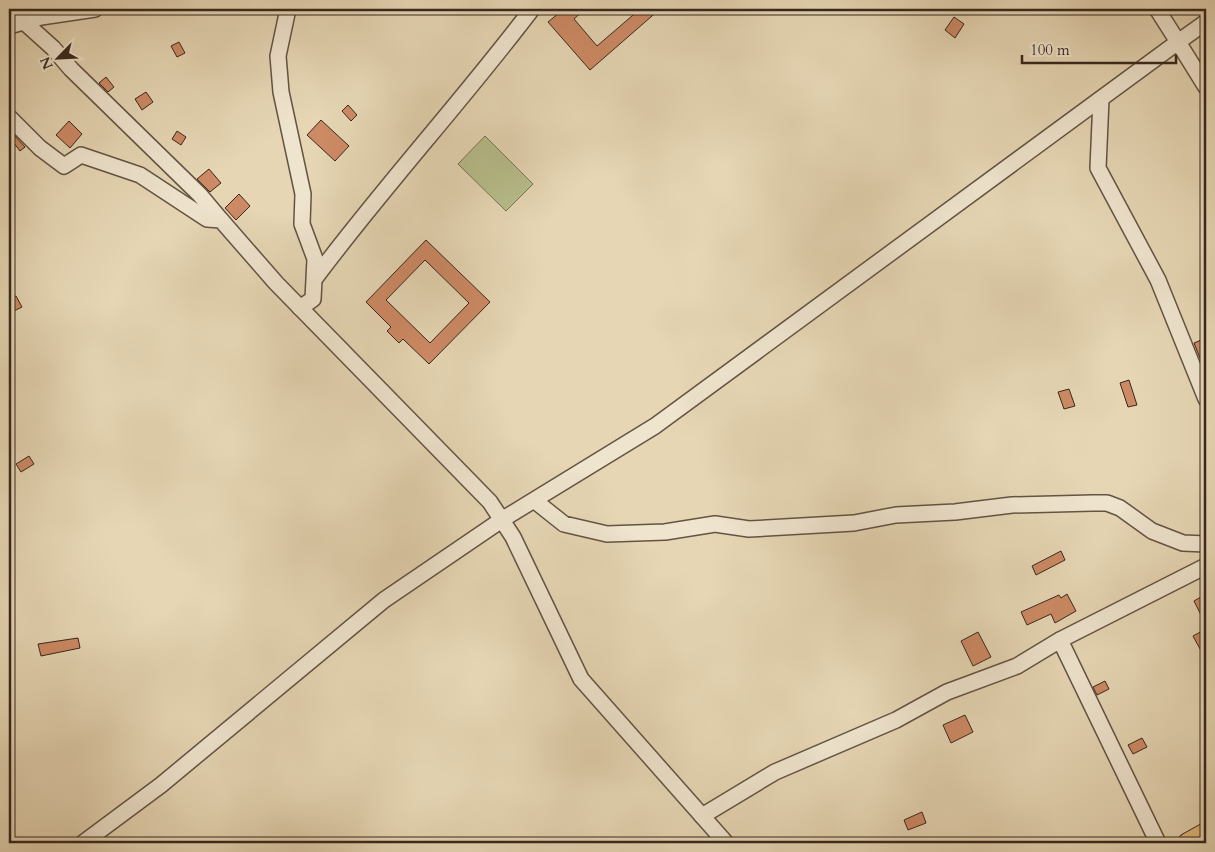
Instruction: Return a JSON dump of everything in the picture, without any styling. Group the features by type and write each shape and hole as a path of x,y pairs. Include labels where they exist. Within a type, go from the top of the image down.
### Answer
{"main road":[{"path":"1188,843 1206,833"}],"street":[{"path":"14,9 23,21 54,48 71,69 193,188 276,283 290,294 300,308 490,502 502,519 581,679 726,843"},
{"path":"9,26 23,21 94,9"},
{"path":"288,9 278,56 281,92 303,194 302,224 315,259 313,299 300,308"},
{"path":"290,294 315,280 398,172 472,88 532,9"},
{"path":"1157,9 1206,86"},
{"path":"83,843 161,785 384,600 502,519 655,426 1206,22"},
{"path":"1101,99 1098,168 1158,280 1206,399"},
{"path":"9,117 40,148 64,166 81,155 140,175 207,219 221,220"},
{"path":"536,500 564,524 607,534 665,532 715,524 749,529 854,523 896,515 955,512 1012,505 1093,502 1120,508 1152,531 1183,543 1206,544"},
{"path":"702,816 775,772 896,720 947,692 1017,666 1060,640 1206,566"},
{"path":"1060,640 1158,843"}],"green space":[{"path":"485,136 533,184 506,211 458,164"}],"building":[{"path":"564,9 585,9 574,19 597,46 640,9 660,9 590,70 548,22"},
{"path":"954,17 964,24 955,38 945,30"},
{"path":"179,42 185,53 177,57 171,46"},
{"path":"106,77 114,87 108,92 99,83"},
{"path":"146,92 153,102 142,110 135,99"},
{"path":"348,105 357,115 351,121 342,111"},
{"path":"321,120 349,146 335,161 307,135"},
{"path":"69,121 82,134 70,148 56,135"},
{"path":"177,131 186,137 181,145 172,139"},
{"path":"14,135 25,147 20,151 10,138"},
{"path":"209,169 221,183 210,192 197,179"},
{"path":"239,194 250,206 236,220 225,208"},
{"path":"426,240 490,302 429,364 403,339 399,343 387,331 391,327 366,302","holes":["425,260 469,303 430,343 386,300"]},
{"path":"16,296 22,307 14,311 9,299"},
{"path":"1206,338 1206,355 1200,358 1194,343"},
{"path":"1129,380 1137,405 1128,407 1120,383"},
{"path":"1069,389 1075,406 1064,409 1058,392"},
{"path":"29,456 34,464 21,472 16,464"},
{"path":"1061,551 1065,560 1036,575 1032,566"},
{"path":"1067,594 1076,611 1055,623 1051,614 1027,625 1021,612 1059,595 1061,598"},
{"path":"1206,594 1206,625 1194,601"},
{"path":"1206,629 1206,660 1193,636"},
{"path":"978,632 991,657 973,666 961,641"},
{"path":"78,638 80,648 41,656 38,644"},
{"path":"1105,681 1109,689 1097,695 1093,687"},
{"path":"965,715 973,732 951,743 943,725"},
{"path":"1142,738 1147,747 1133,754 1128,745"},
{"path":"922,812 926,823 908,830 904,820"}]}
